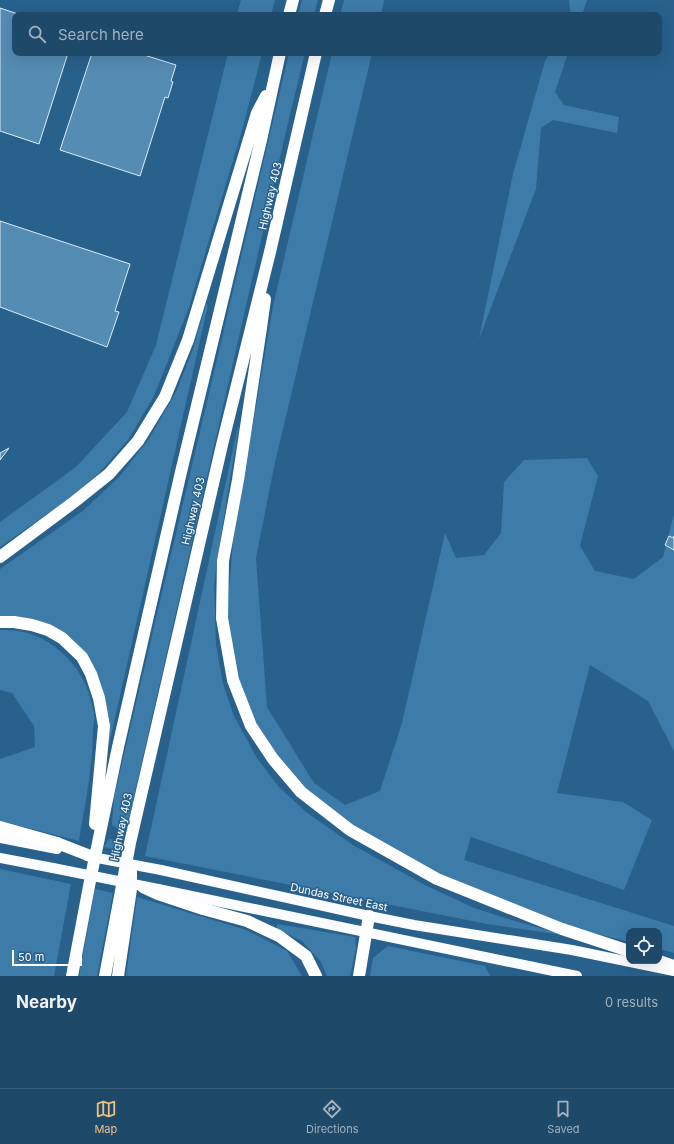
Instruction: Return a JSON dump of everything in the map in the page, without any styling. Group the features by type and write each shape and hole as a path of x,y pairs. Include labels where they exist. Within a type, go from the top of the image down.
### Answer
{"highway":[{"path":"290,12 293,0"},
{"path":"326,12 329,0"},
{"name":"Highway 403","path":"72,976 118,747 261,140 279,56"},
{"name":"Highway 403","path":"105,976 130,843 222,445 270,252 315,56"},
{"path":"0,557 109,474 138,441 165,397 188,340 257,113 274,81"},
{"path":"270,252 259,343 238,480 223,561 222,618 231,672 251,726 274,759 301,792 350,830 437,879 562,929 626,950"},
{"path":"0,622 14,622 32,625 48,630 62,638 82,658 95,686 99,698 104,726 90,881"},
{"path":"0,827 93,857"},
{"path":"118,976 131,889 130,843"},
{"path":"138,885 203,909 247,921 279,936 306,956 316,976"},
{"path":"359,976 369,916"},
{"path":"662,962 674,966"}],"main road":[{"path":"0,838 57,846"},
{"name":"Dundas Street East","path":"93,857 161,870 414,925 572,950 674,972"},
{"path":"0,858 138,885"},
{"path":"158,892 366,932 577,976"}],"shaded area":[{"path":"241,0 275,0 272,12 238,12"},
{"path":"302,0 318,0 315,12 299,12"},
{"path":"344,0 384,0 382,12 341,12"},
{"path":"569,0 587,0 583,12 571,12"},
{"path":"227,56 261,56 242,131 188,310 154,396 128,440 99,473 66,501 0,547 0,522 76,467 127,412 156,345"},
{"path":"288,56 304,56 129,818 118,829 112,825 114,797"},
{"path":"331,56 371,56 274,467 256,558 267,707 314,783 345,805 380,791 402,723 445,533 456,558 484,555 501,533 504,482 524,460 587,458 598,476 580,546 595,571 634,579 663,557 674,514 674,751 648,701 590,665 557,793 623,802 652,820 624,890 471,837 464,860 674,926 674,953 662,950 662,928 626,928 626,941 533,917 481,897 330,814 268,751 232,670 227,614 233,541 273,306"},
{"path":"548,56 567,56 555,92 564,105 619,117 617,133 553,120 541,128 536,189 479,339 513,174 545,61"},
{"path":"206,304 208,305 106,758 107,709 100,680 85,654 41,622 14,616 0,616 0,569 84,510 119,477 149,439 176,392 193,349"},
{"path":"238,426 214,584 216,645 223,684 234,716 257,758 279,787 306,812 353,845 425,885 474,908 562,935 487,924 145,856"},
{"path":"0,630 25,632 54,646 73,664 78,671 91,700 94,714 92,758 79,841 0,821 0,759 35,747 34,726 12,693 0,690"},
{"path":"109,839 118,840 122,851 104,847"},
{"path":"0,869 71,884 54,976 0,976"},
{"path":"95,889 113,893 97,976 79,976"},
{"path":"137,897 246,930 287,951 302,976 126,976"},
{"path":"277,924 355,937 356,948 350,976 327,976 321,962 302,941 277,929"},
{"path":"388,946 485,966 490,976 370,976 373,958"}],"building":[{"path":"0,8 12,12 12,56 67,56 39,144 0,131"},
{"path":"91,56 148,56 176,65 168,98 165,97 140,176 60,150"},
{"path":"0,221 130,264 115,311 119,312 107,347 0,307"},
{"path":"9,448 0,460 0,453"},
{"path":"669,536 673,538 674,536 674,550 665,545"}]}
